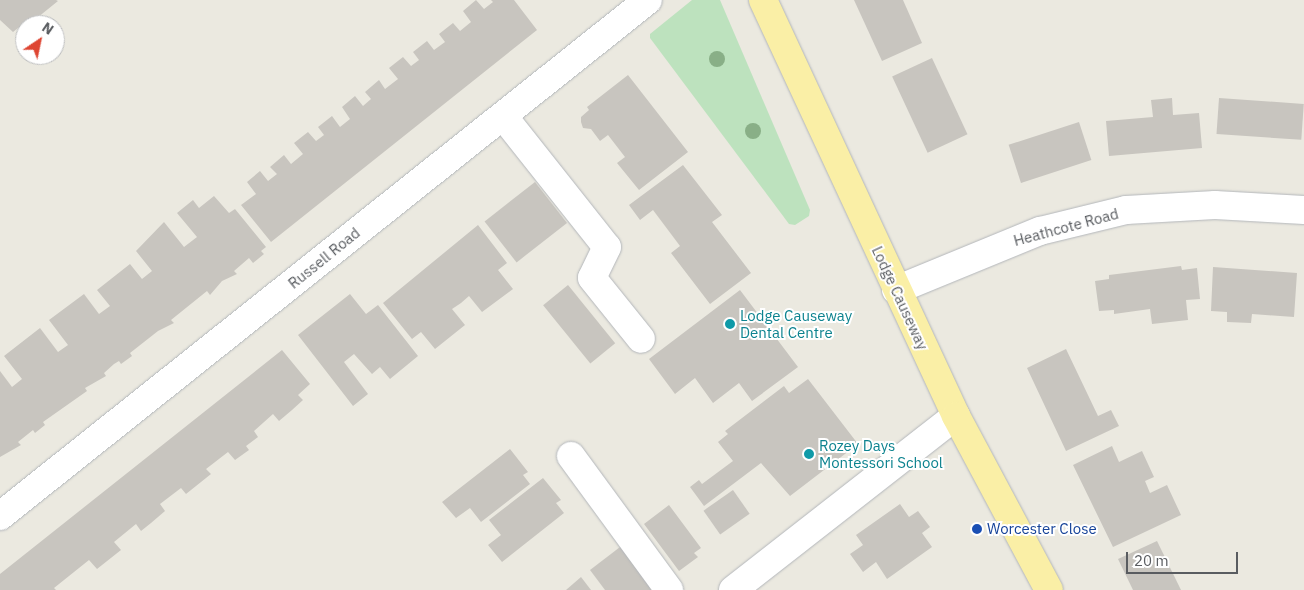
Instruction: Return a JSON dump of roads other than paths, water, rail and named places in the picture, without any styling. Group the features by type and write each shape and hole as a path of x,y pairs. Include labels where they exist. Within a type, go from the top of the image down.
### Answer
{"main road":[{"name":"Lodge Causeway","path":"763,0 956,416 1049,590"}],"street":[{"name":"Russell Road","path":"0,516 648,0"},
{"path":"503,116 607,247 592,278 641,339"},
{"name":"Heathcote Road","path":"896,290 1040,231 1126,210 1215,205 1304,210"},
{"path":"733,590 956,416"},
{"path":"571,456 669,590"}],"place":[{"name":"Lodge Causeway Dental Centre","path":"730,324"},
{"name":"Rozey Days Montessori School","path":"809,454"},
{"name":"Worcester Close","path":"977,529"}]}
